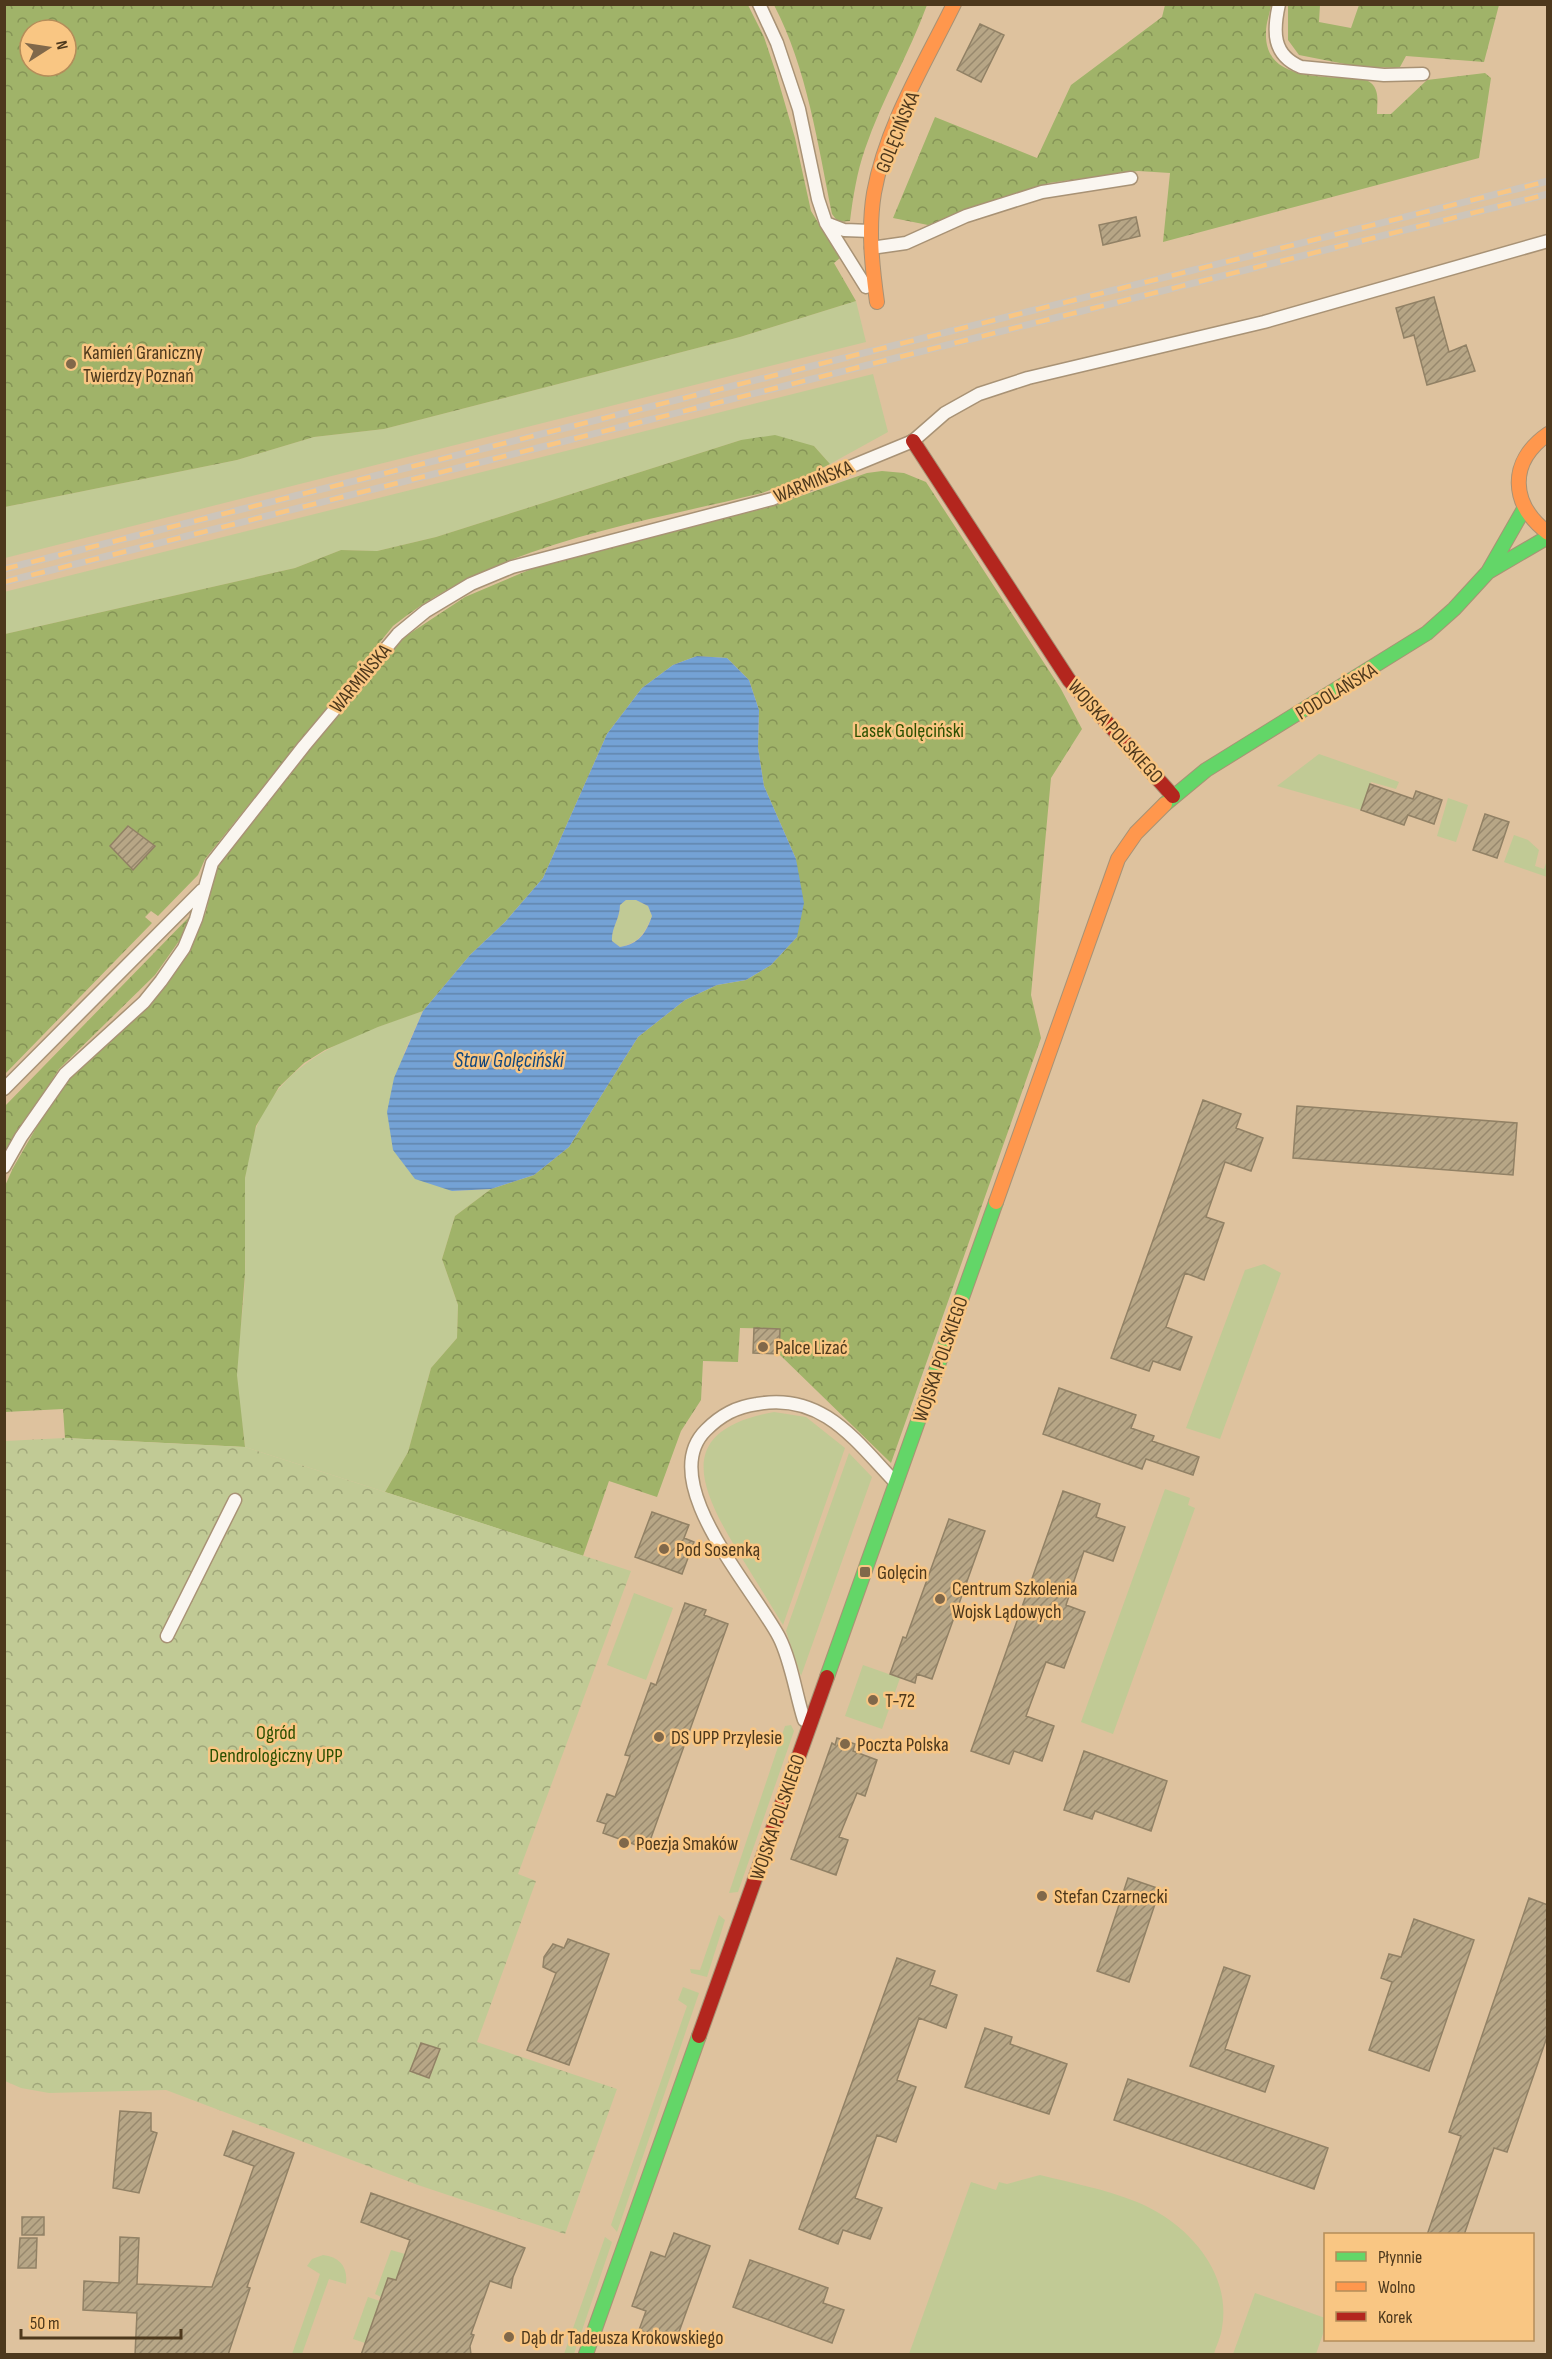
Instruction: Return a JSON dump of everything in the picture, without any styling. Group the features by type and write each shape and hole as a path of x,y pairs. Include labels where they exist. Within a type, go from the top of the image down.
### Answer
{"street":[{"name":"GOLĘCIŃSKA","path":"877,302 870,248 875,190 884,154 954,4"},
{"path":"1548,434 1530,448 1521,462 1518,478 1518,494 1524,509 1531,520 1548,533"},
{"name":"WOJSKA POLSKIEGO","path":"586,2355 1118,859 1132,836 1173,796 1069,680 913,441"},
{"name":"PODOLAŃSKA","path":"1173,796 1206,770 1427,633 1454,609 1488,572 1524,509"},
{"name":"PODOLAŃSKA","path":"1488,572 1548,537"}],"lane":[{"path":"759,4 777,43 796,99 818,199 826,223 877,302"},
{"path":"1279,4 1274,27 1276,41 1281,53 1289,62 1301,67 1384,75 1423,74"},
{"path":"870,248 906,243 966,216 1042,192 1131,178"},
{"path":"826,223 844,230 871,231"},
{"name":"WARMIŃSKA","path":"4,1167 21,1137 65,1074 144,1002 184,948 196,919 212,863 304,746 398,634 426,611 471,585 512,567 771,499 913,441 945,413 979,394 1028,378 1264,322 1548,241"},
{"path":"4,1089 203,888"},
{"path":"808,1729 780,1639 721,1546 699,1504 691,1478 690,1458 698,1438 719,1417 758,1404 793,1402 807,1405 828,1417 896,1483"},
{"path":"167,1636 235,1500"}],"green space":[{"path":"5,4 748,5 764,37 776,73 795,138 811,211 840,258 834,263 856,301 740,337 384,429 314,437 237,460 5,507"},
{"path":"774,5 927,5 865,149 850,221 838,222 832,214 803,81"},
{"path":"1165,5 1271,5 1266,32 1268,47 1273,58 1282,66 1305,74 1358,78 1368,81 1377,93 1377,114 1391,114 1427,80 1485,73 1491,78 1479,158 1163,242 1170,173 1138,171 1049,183 928,225 893,218 935,117 1037,158 1071,85 1162,17"},
{"path":"1288,5 1320,5 1319,22 1351,28 1359,5 1499,5 1484,62 1406,56 1400,67 1395,68 1355,66 1299,55 1288,40"},
{"path":"856,301 866,342 5,558 5,507 237,460 314,437 384,429 740,337"},
{"path":"873,374 888,432 830,464 814,446 741,440 436,537 377,551 341,550 295,568 5,634 4,592"},
{"path":"775,435 814,446 830,464 800,479 762,493 617,527 522,556 477,575 434,598 393,626 205,859 198,875 158,916 151,911 145,917 152,923 5,1074 5,634 295,568 341,550 377,551 436,537 741,440"},
{"name":"Lasek Golęciński","path":"882,471 904,473 926,482 1061,689 1082,729 1051,778 1031,995 1041,1038 891,1463 779,1354 780,1329 740,1328 738,1362 703,1361 701,1400 681,1431 657,1497 609,1481 583,1556 385,1492 408,1452 431,1368 457,1338 458,1305 442,1259 455,1216 491,1189 534,1175 569,1147 638,1037 685,1000 717,985 746,980 771,965 797,937 796,859 764,786 758,748 759,710 749,680 727,658 697,656 673,665 642,688 607,734 543,878 505,922 470,955 423,1011 325,1050 304,1063 279,1087 256,1126 245,1178 245,1274 237,1375 245,1447 65,1438 63,1409 5,1412 4,1188 13,1168 40,1121 69,1078 182,960 206,912 217,865 307,750 403,638 465,597 536,567 580,553 766,508 867,473"},
{"path":"1319,754 1399,782 1396,789 1371,782 1361,810 1277,786"},
{"path":"1448,798 1468,805 1456,842 1437,836"},
{"path":"1514,835 1528,840 1539,850 1535,866 1544,869 1547,860 1547,877 1504,862"},
{"path":"626,900 636,900 648,906 652,916 637,940 620,947 612,941 612,936 620,905"},
{"path":"191,915 184,934 155,975 59,1069 5,1155 5,1106"},
{"path":"423,1011 404,1053 452,1191 491,1189 455,1216 442,1259 458,1305 457,1338 431,1368 408,1452 385,1492 245,1447 237,1374 245,1274 245,1179 252,1141 264,1111 282,1086 304,1065 329,1049 358,1035"},
{"path":"1264,1264 1281,1273 1220,1439 1186,1428 1245,1270"},
{"path":"774,1412 806,1417 845,1448 783,1625 723,1526 705,1482 704,1463 709,1446 721,1432 743,1420"},
{"name":"Ogród Dendrologiczny UPP","path":"65,1438 245,1447 631,1571 518,1874 536,1881 477,2042 617,2089 565,2234 418,2185 166,2090 49,2093 21,2088 5,2081 5,1441"},
{"path":"849,1453 872,1477 801,1676 786,1631"},
{"path":"1165,1489 1190,1498 1188,1505 1195,1508 1113,1734 1081,1722"},
{"path":"634,1593 673,1608 646,1680 607,1665"},
{"path":"863,1665 900,1678 882,1729 845,1716"},
{"path":"791,1725 794,1731 738,1892 729,1893 785,1726"},
{"path":"719,1915 725,1920 707,1977 691,1973 690,1969 700,1970"},
{"path":"683,1987 699,1993 617,2232 611,2225 687,2006 678,2000"},
{"path":"1040,2175 1125,2197 1155,2211 1188,2236 1202,2251 1220,2287 1223,2307 1222,2328 1214,2354 909,2354 971,2182 996,2190 999,2182 1007,2184"},
{"path":"605,2237 612,2242 574,2354 564,2354"},
{"path":"391,2250 405,2254 406,2250 463,2271 453,2300 388,2278 381,2297 375,2294"},
{"path":"323,2255 334,2258 342,2264 346,2273 346,2284 329,2279 302,2354 292,2354 320,2274 307,2266 312,2259"},
{"path":"1255,2293 1324,2318 1324,2331 1316,2354 1233,2354"},
{"path":"368,2297 380,2301 365,2343 353,2339"}],"water":[{"name":"Staw Golęciński","path":"697,656 727,658 749,680 759,710 758,748 764,786 796,859 804,903 797,937 771,965 746,980 717,985 685,1000 638,1037 569,1147 534,1175 491,1189 452,1191 415,1179 393,1150 387,1112 394,1078 423,1011 470,955 505,922 543,878 607,734 642,688 673,665","holes":["626,900 636,900 648,906 652,916 641,937 627,946 620,947 612,941 620,905"]}],"building":[{"path":"980,24 1004,35 981,82 957,70"},
{"path":"1136,217 1140,236 1103,245 1099,225"},
{"path":"1434,297 1449,352 1466,345 1475,371 1427,385 1414,335 1404,338 1396,308"},
{"path":"1370,784 1413,799 1416,791 1442,800 1434,824 1408,815 1404,825 1361,810"},
{"path":"1485,814 1509,822 1497,858 1473,850"},
{"path":"128,826 155,846 133,870 110,846"},
{"path":"1203,1100 1241,1114 1236,1128 1263,1138 1251,1171 1225,1162 1206,1217 1224,1223 1204,1280 1185,1273 1166,1327 1192,1337 1180,1370 1153,1361 1149,1371 1111,1358"},
{"path":"1297,1106 1517,1123 1513,1175 1293,1158"},
{"path":"754,1328 780,1329 779,1354 753,1353"},
{"path":"1059,1388 1136,1415 1131,1428 1154,1436 1152,1441 1199,1457 1193,1475 1146,1459 1142,1469 1043,1434"},
{"path":"1063,1491 1100,1504 1096,1517 1125,1527 1113,1561 1084,1551 1066,1605 1085,1612 1064,1668 1046,1662 1026,1716 1054,1726 1042,1761 1014,1751 1009,1764 971,1751"},
{"name":"Pod Sosenką","path":"652,1512 689,1525 684,1538 694,1542 682,1574 635,1557"},
{"path":"949,1519 985,1531 932,1679 917,1674 915,1683 890,1674 903,1637 906,1638"},
{"name":"DS UPP Przylesie","path":"685,1603 706,1610 704,1615 728,1624 647,1849 603,1833 606,1824 597,1821 607,1794 615,1797 630,1756 625,1755 651,1683 656,1685"},
{"path":"837,1738 855,1744 853,1751 877,1760 865,1796 857,1793 839,1837 848,1840 836,1875 791,1859 832,1743 835,1745"},
{"path":"1084,1751 1167,1781 1151,1831 1095,1811 1092,1819 1064,1810"},
{"path":"1128,1878 1160,1889 1129,1982 1097,1971"},
{"path":"1529,1898 1548,1905 1548,2034 1507,2152 1494,2148 1465,2233 1428,2233 1461,2136 1449,2132"},
{"path":"1414,1919 1474,1940 1429,2071 1369,2050 1392,1982 1381,1978 1389,1954 1401,1957"},
{"path":"568,1939 609,1954 569,2065 527,2050 556,1973 543,1967 544,1957 553,1944 564,1948"},
{"path":"897,1958 935,1971 930,1985 957,1995 946,2028 919,2018 897,2080 916,2087 896,2142 877,2135 855,2198 882,2208 870,2239 843,2230 838,2244 799,2229"},
{"path":"1224,1967 1250,1976 1225,2049 1274,2066 1265,2092 1190,2066"},
{"path":"985,2028 1012,2037 1010,2044 1067,2064 1049,2114 965,2087"},
{"path":"421,2043 440,2049 429,2078 410,2071"},
{"path":"1128,2079 1328,2148 1314,2189 1114,2120"},
{"path":"120,2111 151,2113 151,2131 157,2133 139,2193 113,2188"},
{"path":"233,2131 294,2153 247,2287 250,2288 228,2355 135,2355 137,2313 83,2310 84,2281 119,2283 120,2237 139,2238 137,2284 212,2287 254,2166 224,2155"},
{"path":"371,2193 525,2248 511,2288 490,2281 471,2334 474,2335 470,2346 471,2355 361,2355 388,2278 396,2280 410,2240 361,2222"},
{"path":"22,2217 44,2217 44,2235 22,2235"},
{"path":"674,2233 710,2246 675,2343 639,2330 646,2311 632,2306 651,2252 665,2257"},
{"path":"20,2238 37,2238 36,2268 18,2268"},
{"path":"750,2260 828,2288 823,2303 844,2310 832,2343 733,2307"}],"railway":[{"path":"4,569 1548,181"},
{"path":"4,582 1548,194"}],"traffic: fast":[{"path":"1165,804 1206,770 1427,633 1454,609 1488,572 1524,509"},
{"path":"1488,572 1548,537"},
{"path":"827,1677 996,1202"},
{"path":"586,2354 699,2036"}],"traffic: slow":[{"path":"877,302 872,261 871,220 880,168 887,144 907,96 954,4"},
{"path":"1548,434 1526,457 1520,470 1519,483 1526,509 1535,522 1548,533"},
{"path":"996,1202 1118,859 1136,833 1165,804"}],"traffic: jam":[{"path":"913,441 1069,680 1173,796"},
{"path":"699,2036 827,1677"}],"place":[{"name":"Kamień Graniczny Twierdzy Poznań","path":"71,364"},
{"name":"Palce Lizać","path":"763,1347"},
{"name":"Pod Sosenką","path":"664,1549"},
{"name":"Golęcin","path":"865,1572"},
{"name":"Centrum Szkolenia Wojsk Lądowych","path":"940,1599"},
{"name":"T-72","path":"873,1700"},
{"name":"DS UPP Przylesie","path":"659,1737"},
{"name":"Poczta Polska","path":"845,1744"},
{"name":"Poezja Smaków","path":"624,1843"},
{"name":"Stefan Czarnecki","path":"1042,1896"},
{"name":"Dąb dr Tadeusza Krokowskiego","path":"509,2337"}]}
